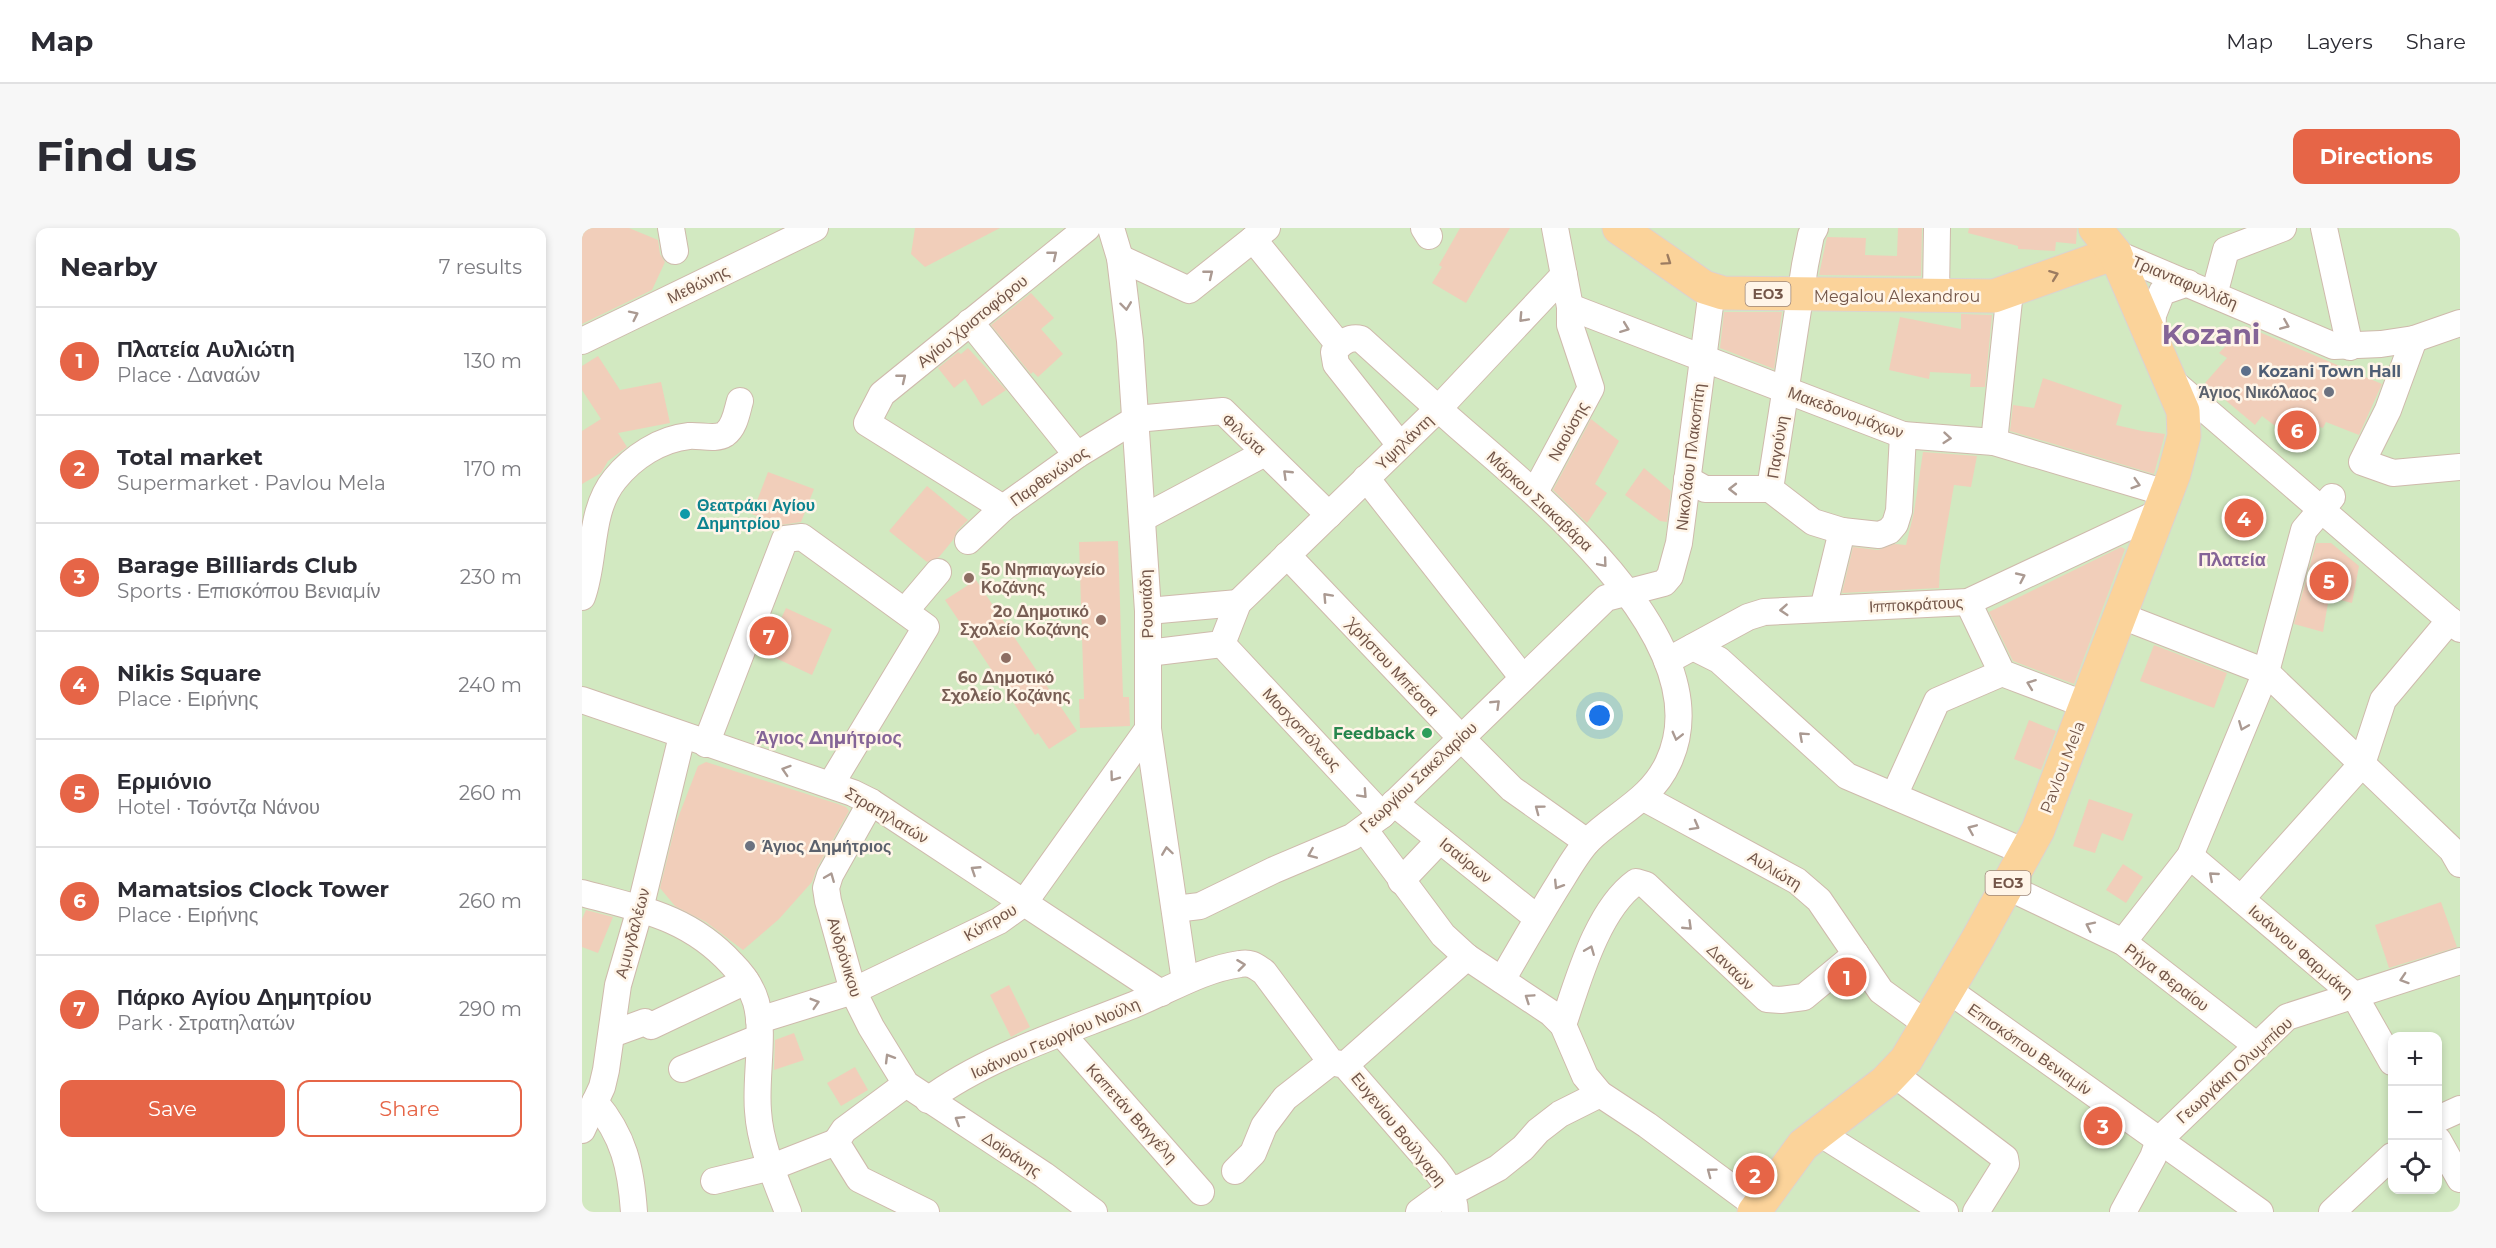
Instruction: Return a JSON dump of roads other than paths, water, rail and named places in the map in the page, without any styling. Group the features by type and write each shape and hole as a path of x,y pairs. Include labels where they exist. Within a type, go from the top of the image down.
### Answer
{"main road":[{"name":"ΕΟ3","path":"2095,228 2118,241"},
{"name":"Megalou Alexandrou","path":"1622,229 1695,282 1712,290 1723,293 1801,295 1994,296 2010,291 2118,241"},
{"name":"Pavlou Mela","path":"1756,1209 1799,1150 1818,1132 1894,1074 1914,1050 2042,820 2162,503 2180,454 2184,436 2183,411 2152,338 2118,241"}],"street":[{"name":"Μεθώνης","path":"582,341 815,228"},
{"name":"Αγίου Χριστοφόρου","path":"1003,508 867,423 882,394 1087,228"},
{"name":"Ρουσιάδη","path":"1111,228 1120,258 1136,419 1148,611 1148,729 1185,981"},
{"name":"Ναούσης","path":"1535,492 1591,388 1570,326 1570,307 1556,228"},
{"name":"Παγούνη","path":"1770,489 1809,244 1815,228"},
{"path":"1936,228 1936,295"},
{"path":"2214,295 2226,250 2283,228"},
{"path":"2324,228 2350,347"},
{"path":"1120,258 1189,290 1260,234 1339,345 1334,352 1336,364 1400,445"},
{"name":"Τριανταφυλλίδη","path":"2118,241 2187,283 2334,346 2350,347 2414,339 2460,322"},
{"name":"Υψηλάντη","path":"1222,644 1238,603 1438,408 1564,275"},
{"path":"2152,338 2153,315 2162,292 2187,283"},
{"name":"Νικολάου Πλακοπίτη","path":"1627,591 1664,583 1670,576 1679,543 1712,290"},
{"path":"1994,442 2010,291"},
{"name":"Μακεδονομάχων","path":"1570,307 1903,435 1994,442 2162,503"},
{"path":"970,322 1077,455"},
{"name":"Μάρκου Σιακαβάρα","path":"1339,345 1357,338 1361,339 1535,492 1584,540 1627,591 1667,661 1679,705 1677,738 1658,782 1644,798 1587,842 1538,918 1502,980"},
{"path":"2414,339 2384,419 2362,462 2393,473 2460,467"},
{"path":"2172,381 2327,503 2455,624 2383,700 2362,764 2241,899"},
{"path":"582,597 598,516 614,481 639,455 650,450 688,436 716,437 726,434 733,424 740,401"},
{"name":"Φιλώτα","path":"1136,419 1223,411 1329,515"},
{"name":"Παρθενώνος","path":"968,541 1003,508 1077,455 1136,419"},
{"path":"1687,479 1705,489 1770,489 1813,522 1842,531 1879,535 1889,531 1895,524 1899,511 1903,435"},
{"path":"1143,518 1265,453"},
{"path":"1366,478 1523,678"},
{"name":"Ιπποκράτους","path":"1667,661 1748,617 1764,612 1968,602 2162,503"},
{"path":"2123,942 2190,856 2266,672 2304,530 2327,503"},
{"path":"1823,609 1842,531"},
{"name":"Αμυγδαλέων","path":"582,1130 606,1070 618,985 694,740 785,539 802,537 904,612"},
{"name":"Χρήστου Μπέσσα","path":"1287,555 1512,789 1587,842"},
{"path":"831,784 926,627 904,612 938,572"},
{"name":"Γεωργίου Σακελαρίου","path":"1175,909 1200,906 1274,870 1352,837 1380,815 1606,598 1627,591"},
{"path":"1968,602 2002,673 2086,705"},
{"path":"1148,611 1238,603"},
{"path":"2119,615 2266,672 2457,851"},
{"path":"1148,653 1222,644"},
{"name":"Μοσχοπόλεως","path":"1222,644 1380,815"},
{"path":"1693,647 1719,660 1847,776 2025,852"},
{"path":"1894,796 1937,701 2002,673"},
{"name":"Στρατηλατών","path":"582,700 694,740 831,784 871,802 1161,993"},
{"name":"Κύπρου","path":"682,1069 759,1029 853,992 999,921 1024,903 1148,729"},
{"name":"Αυλιώτη","path":"1644,798 1797,881 1819,900 1881,991 1928,1025"},
{"name":"Ανδρόνικου","path":"871,802 830,875 826,888 838,942 853,992 871,1027 906,1084 928,1100"},
{"path":"1380,815 1401,880 1443,935 1467,957 1551,1013 1563,1025 1585,1076 1600,1094 1647,1125 1756,1209"},
{"name":"Ισαύρων","path":"1380,815 1440,840 1538,918"},
{"path":"1401,880 1440,840"},
{"name":"Ιωάννου Φαρμάκη","path":"2190,856 2354,995 2388,1055"},
{"name":"Δαναών","path":"1563,1025 1584,964 1602,924 1628,888 1636,882 1646,885 1767,999 1804,997 1856,954"},
{"name":"Ρήγα Φεραίου","path":"2006,886 2123,942 2256,1045"},
{"path":"582,893 640,909 686,927 707,939 746,981 757,1004 758,1113 772,1167 788,1212"},
{"path":"1234,1171 1253,1153 1263,1126 1285,1098 1338,1063 1467,957"},
{"name":"Γεωργάκη Ολυμπίου","path":"2123,1212 2153,1157 2159,1140 2287,1017 2460,962"},
{"name":"Ευγενίου Βούλγαρη","path":"1185,981 1238,964 1250,963 1264,972 1338,1063 1444,1179 1452,1201"},
{"path":"612,1034 645,1022 651,1026 746,981"},
{"name":"Ιωάννου Γεωργίου Νούλη","path":"928,1100 974,1070 1185,981"},
{"name":"Επισκόπου Βενιαμίν","path":"1947,989 2260,1212"},
{"name":"Καπετάν Βαγγέλη","path":"1062,1034 1201,1192"},
{"path":"1894,1074 2005,1158 2006,1164 1976,1212"},
{"path":"714,1181 772,1167 836,1142 844,1130 906,1084"},
{"path":"1419,1212 1452,1201 1462,1187 1498,1168 1560,1114 1600,1094"},
{"name":"Δοϊράνης","path":"928,1100 1044,1175 1094,1212"},
{"path":"595,1102 612,1121 627,1157 634,1212"},
{"path":"2442,1117 2460,1110"},
{"path":"1818,1132 1945,1212"},
{"path":"836,1142 859,1179 926,1212"},
{"path":"2442,1147 2460,1179"},
{"path":"2332,1212 2388,1160"}],"place":[{"name":"Kozani Town Hall","path":"2246,371"},
{"name":"Άγιος Νικόλαος","path":"2329,392"},
{"name":"Mamatsios Clock Tower","path":"2297,430"},
{"name":"Θεατράκι Αγίου Δημητρίου","path":"685,514"},
{"name":"Nikis Square","path":"2244,518"},
{"name":"5ο Νηπιαγωγείο Κοζάνης","path":"969,578"},
{"name":"Ερμιόνιο","path":"2329,581"},
{"name":"2ο Δημοτικό Σχολείο Κοζάνης","path":"1101,620"},
{"name":"Πάρκο Αγίου Δημητρίου","path":"769,636"},
{"name":"6ο Δημοτικό Σχολείο Κοζάνης","path":"1006,658"},
{"name":"Feedback","path":"1427,733"},
{"name":"Άγιος Δημήτριος","path":"750,846"},
{"name":"Πλατεία Αυλιώτη","path":"1847,977"},
{"name":"Barage Billiards Club","path":"2103,1126"},
{"name":"Total market","path":"1755,1175"}],"district":[{"name":"Kozani","path":"2211,334"},
{"name":"Πλατεία","path":"2232,560"},
{"name":"Άγιος Δημήτριος","path":"829,738"}]}
